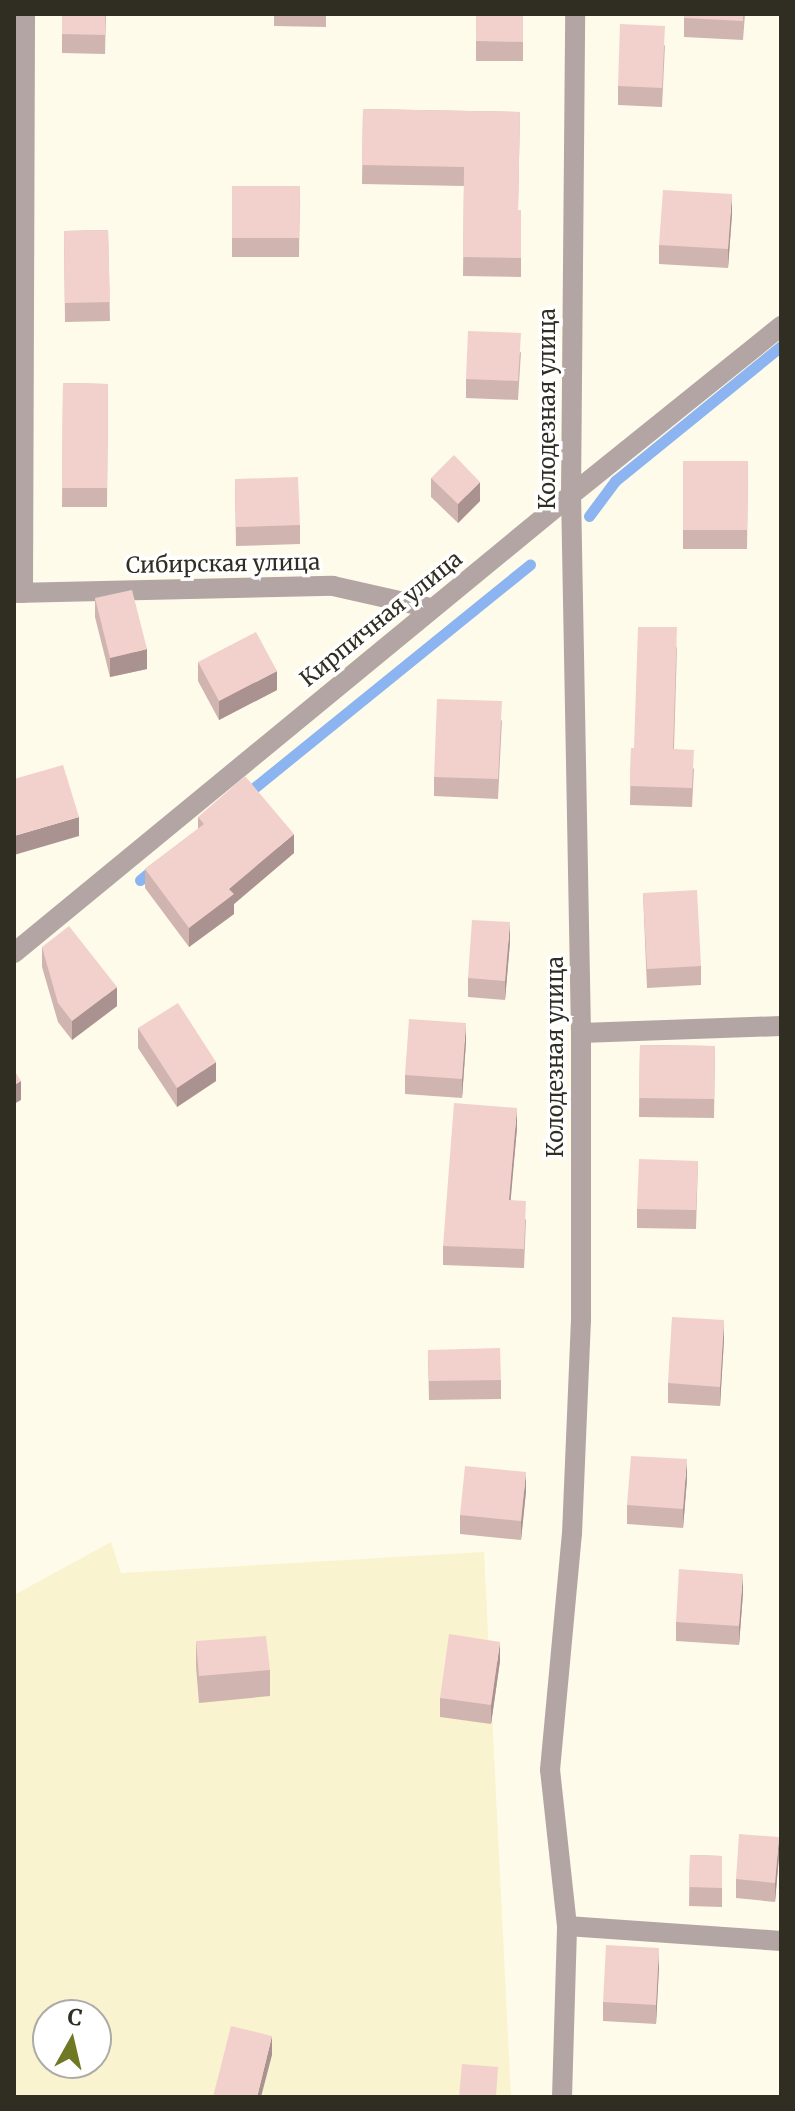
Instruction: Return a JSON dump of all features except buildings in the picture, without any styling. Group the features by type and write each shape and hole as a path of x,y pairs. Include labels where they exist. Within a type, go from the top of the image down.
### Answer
{"street":[{"path":"19,593 25,14"},
{"name":"Колодезная улица","path":"562,2097 567,1926 550,1770 572,1534 581,1336 581,1033 571,495 575,14"},
{"name":"Кирпичная улица","path":"14,953 431,608 781,326"},
{"name":"Сибирская улица","path":"19,593 333,586 431,608"},
{"path":"581,1033 781,1026"},
{"path":"567,1926 781,1941"}],"shaded area":[{"path":"111,1542 121,1573 484,1552 511,2097 14,2097 14,1595"}],"waterway":[{"path":"589,516 615,481 781,346"},
{"path":"244,796 530,564"},
{"path":"140,880 156,867"}]}
